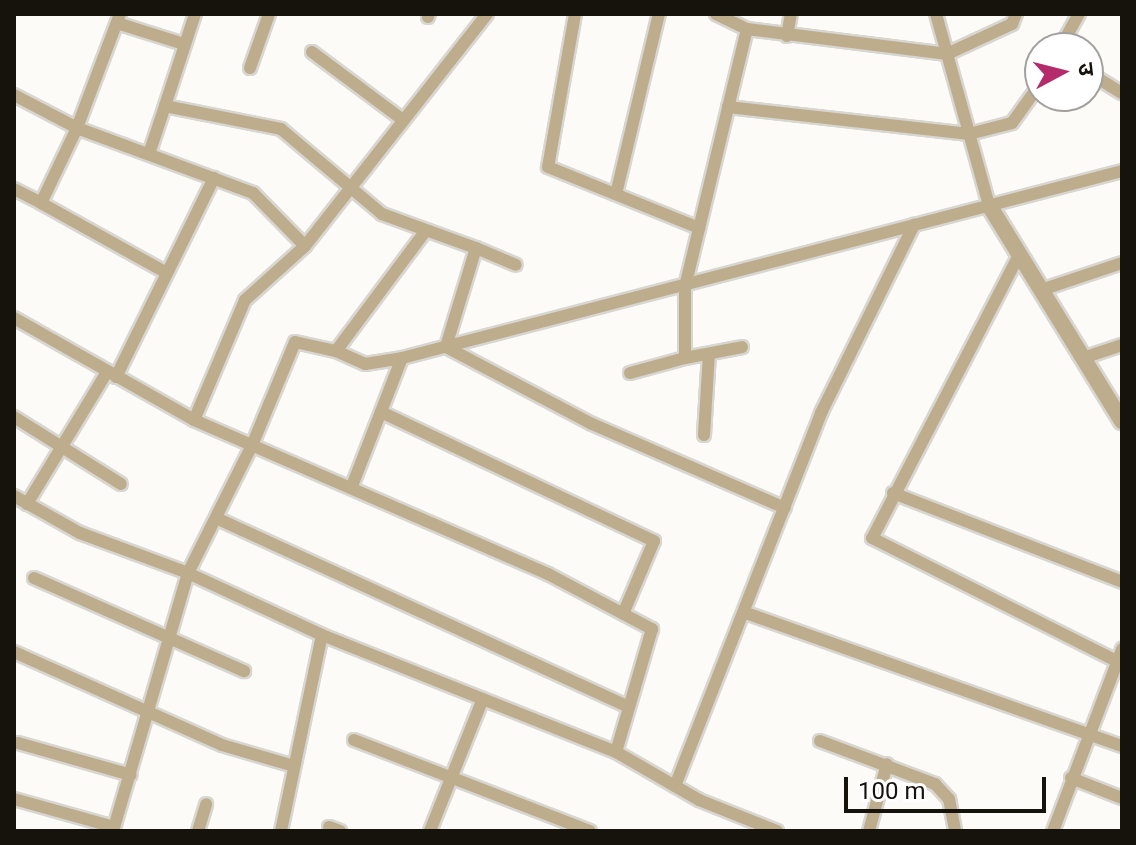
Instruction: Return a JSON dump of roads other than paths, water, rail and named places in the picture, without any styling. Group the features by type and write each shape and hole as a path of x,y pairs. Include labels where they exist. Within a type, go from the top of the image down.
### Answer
{"street":[{"path":"149,154 195,14"},
{"path":"250,68 269,14"},
{"path":"194,420 245,300 305,246 487,14"},
{"path":"575,14 548,167 699,228"},
{"path":"616,194 659,14"},
{"path":"716,14 747,29 787,36 947,54 1012,24 1016,14"},
{"path":"787,36 791,14"},
{"path":"936,14 989,205 1122,421"},
{"path":"1069,32 1079,14"},
{"path":"41,203 77,128 119,18 184,44"},
{"path":"685,358 685,287 747,29"},
{"path":"312,52 403,120"},
{"path":"1104,82 1122,93"},
{"path":"14,95 77,128 253,193 305,246"},
{"path":"165,106 281,129 348,190 382,214 424,233 476,248 516,265"},
{"path":"728,107 969,134 1012,123 1024,106"},
{"path":"14,799 114,829 151,714 188,573 253,443 295,342 336,351 365,364 402,358 685,287 1122,171"},
{"path":"27,504 61,448 112,375 214,178"},
{"path":"14,189 167,273"},
{"path":"675,786 746,613 821,413 914,225"},
{"path":"336,351 424,233"},
{"path":"446,347 476,248"},
{"path":"1019,255 872,538 1117,661"},
{"path":"1041,290 1122,263"},
{"path":"14,318 194,420 352,486 652,629 616,752"},
{"path":"1083,358 1122,345"},
{"path":"446,347 592,424 785,508"},
{"path":"630,373 742,347"},
{"path":"704,435 709,354"},
{"path":"352,486 402,358"},
{"path":"381,412 654,541 623,614"},
{"path":"14,417 121,484"},
{"path":"893,493 1122,582"},
{"path":"14,496 80,533 188,573 322,635 616,752 675,786 777,831"},
{"path":"216,518 629,707"},
{"path":"34,578 170,641 244,671"},
{"path":"746,613 1122,746"},
{"path":"281,831 322,635"},
{"path":"1053,831 1087,733 1122,649"},
{"path":"14,652 222,745 294,766"},
{"path":"433,830 482,701"},
{"path":"354,740 453,774 590,831"},
{"path":"820,741 935,784 949,799 955,831"},
{"path":"18,743 131,775"},
{"path":"869,831 887,764"},
{"path":"1071,778 1122,798"},
{"path":"198,831 206,804"}]}
